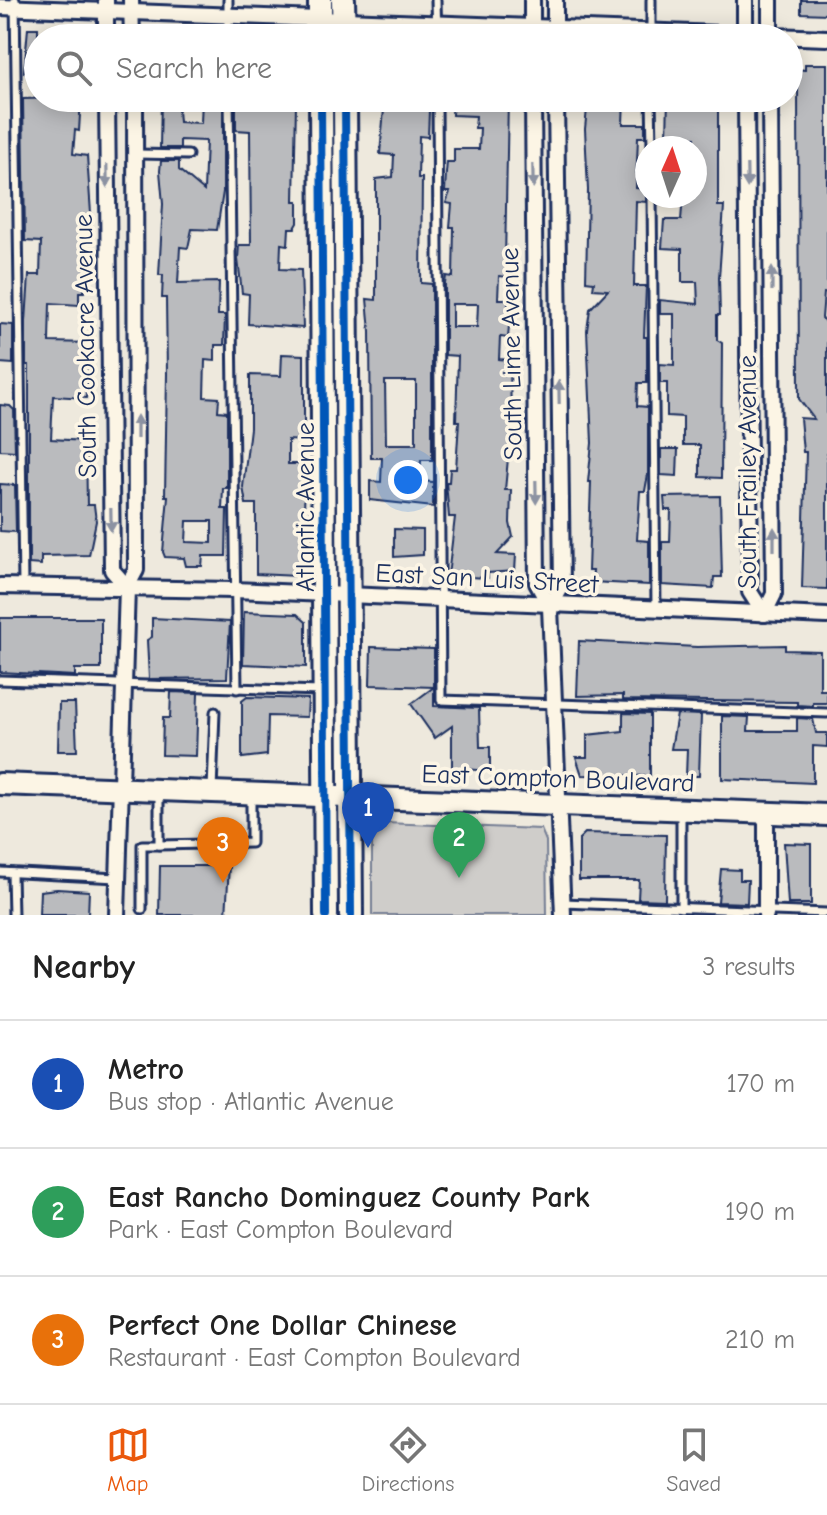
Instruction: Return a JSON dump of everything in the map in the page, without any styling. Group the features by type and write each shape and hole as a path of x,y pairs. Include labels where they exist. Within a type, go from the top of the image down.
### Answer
{"main road":[{"name":"Atlantic Avenue","path":"321,112 351,915"},
{"name":"Atlantic Avenue","path":"326,915 326,691 337,594 345,112"},
{"name":"East Compton Boulevard","path":"0,784 827,815"}],"street":[{"path":"532,0 532,24"},
{"path":"555,0 555,24"},
{"path":"745,0 745,24"},
{"path":"770,0 770,24"},
{"path":"10,5 228,8 382,24"},
{"path":"803,38 827,38"},
{"name":"South Cookacre Avenue","path":"107,112 112,570 127,587"},
{"name":"South Cookacre Avenue","path":"117,915 127,587 136,570 136,112"},
{"name":"South Lime Avenue","path":"533,112 537,583 550,607 555,803 563,909"},
{"name":"South Lime Avenue","path":"550,607 562,586 556,112"},
{"name":"South Frailey Avenue","path":"746,112 750,592 764,614"},
{"name":"South Frailey Avenue","path":"764,614 774,594 770,112"},
{"name":"East San Luis Street","path":"0,586 234,590 550,607 827,616"},
{"path":"766,812 766,913"}],"lane":[{"path":"436,0 437,24"},
{"path":"651,0 651,24"},
{"path":"10,5 23,586"},
{"path":"229,112 237,689"},
{"path":"437,112 441,700 554,701 827,713"},
{"path":"651,112 652,136"},
{"path":"137,154 188,155"},
{"path":"652,208 656,609"},
{"path":"0,680 326,691"},
{"path":"212,793 215,712"},
{"path":"159,790 159,845"},
{"path":"142,909 142,845 251,843 251,794"},
{"path":"681,808 681,908"},
{"path":"0,872 117,878"},
{"path":"12,873 13,915"},
{"path":"563,909 668,911 681,908 827,913"}],"shaded area":[{"path":"384,823 541,829 546,841 547,915 372,915 372,837"}],"building":[{"path":"801,0 827,0 827,14 801,13"},
{"path":"805,64 827,64 827,293 824,293 822,318 827,325 827,589 802,588 806,452 803,452 800,418 814,419 799,399 798,112 803,112"},
{"path":"23,99 24,112 80,112 73,154 87,156 92,228 91,243 85,243 84,292 79,292 79,305 50,303 49,342 91,343 86,398 53,396 51,439 86,441 87,505 94,505 96,521 89,555 41,556 41,565 29,564 29,365 26,365 26,322 29,275 40,275 41,242 25,241"},
{"path":"161,112 178,112 179,122 201,123 201,112 223,112 223,192 217,230 192,229 188,248 180,247 178,283 219,282 218,315 225,315 224,345 215,345 215,361 205,360 204,397 219,398 218,411 227,412 227,488 223,488 222,509 227,509 226,556 203,556 202,566 186,566 184,558 165,557 163,552 168,496 165,496 166,298 162,298 163,275 159,275 163,204 161,161 179,161 179,170 204,191 206,141 180,140 180,148 160,148","holes":["187,521 212,521 212,543 186,542"]},
{"path":"236,112 296,112 294,201 298,201 298,223 295,228 289,228 288,245 281,244 280,269 301,270 303,328 248,324 249,294 242,293 238,259 239,245 251,245 250,131 236,130"},
{"path":"384,112 429,112 428,137 419,136 418,178 422,178 421,283 432,284 432,460 421,460 420,481 433,482 433,507 370,500 370,481 381,482 382,458 371,458 367,299 376,300 376,179 393,177 394,155 380,154","holes":["385,381 416,381 416,444 386,444"]},
{"path":"452,112 508,112 505,262 509,263 508,277 499,276 498,299 507,299 510,312 508,338 500,337 499,359 510,360 511,427 505,490 511,490 510,523 513,537 497,554 516,555 515,571 488,573 488,578 448,576 455,517 449,517 446,482 449,482 450,469 456,469 459,421 456,421 458,356 445,355 445,284 446,276 453,277 454,227 450,227 452,204 446,203 450,192 445,192 446,173 447,162 454,162 454,149 479,149 480,128 475,128 476,116 452,115","holes":["452,304 478,304 477,327 452,327"]},
{"path":"587,112 623,112 623,124 645,124 645,136 635,136 634,286 646,286 644,337 647,337 647,383 638,383 637,406 648,407 648,474 645,491 640,491 637,540 649,541 649,585 592,582 593,571 588,571 591,482 588,482 592,443 587,330 590,309 608,290 593,289 594,282 586,281"},
{"path":"668,112 718,112 718,206 724,206 720,315 717,315 717,340 722,343 721,478 700,477 700,445 683,445 683,417 667,416 667,383 660,383 660,364 674,365 674,314 660,314 660,300 698,304 697,282 682,282 682,249 662,248 664,220 681,220 682,208 707,208 707,136 667,136"},
{"path":"0,324 13,325 13,364 0,363"},
{"path":"282,354 304,355 304,441 288,440 288,464 305,464 303,571 298,576 256,574 256,504 246,504 243,487 250,428 250,375 281,376"},
{"path":"0,405 10,406 14,410 15,451 0,450"},
{"path":"661,449 678,449 677,476 661,475"},
{"path":"0,484 15,485 16,532 0,531"},
{"path":"720,496 722,577 714,577 713,588 662,585 662,542 670,542 671,510 665,510 664,497"},
{"path":"394,529 423,530 423,555 394,557"},
{"path":"244,612 297,614 306,622 306,667 243,664"},
{"path":"0,618 101,618 101,669 75,669 75,676 0,672"},
{"path":"152,618 230,622 227,678 149,679 147,640 152,637"},
{"path":"579,641 697,647 785,645 785,650 820,651 820,690 827,690 827,703 813,703 813,706 797,705 797,702 623,700 623,695 577,696"},
{"path":"371,647 434,649 434,687 370,685"},
{"path":"434,687 434,706 479,708 480,747 490,747 490,771 452,768 452,726 435,738 411,704"},
{"path":"171,692 198,693 196,756 162,755 163,718 170,718"},
{"path":"247,697 308,699 307,717 268,716 267,755 242,758 242,701"},
{"path":"59,703 75,703 77,751 58,751"},
{"path":"623,713 650,714 650,776 582,775 576,757 587,757 587,735 623,731"},
{"path":"677,714 701,715 699,776 686,776 687,749 671,749"},
{"path":"722,716 749,717 748,731 797,731 797,718 813,719 816,733 827,733 827,747 813,746 813,783 722,779"},
{"path":"585,833 666,835 665,900 638,899 639,880 579,880 579,839"},
{"path":"784,843 811,844 811,904 788,904"},
{"path":"160,866 229,866 226,915 159,915"},
{"path":"721,869 740,870 740,880 748,880 747,903 718,902"},
{"path":"40,891 89,891 88,915 39,915"}],"cycle path":[{"path":"321,112 326,915"},
{"path":"345,112 351,915"}],"place":[{"name":"Metro","path":"368,848"},
{"name":"East Rancho Dominguez County Park","path":"459,878"},
{"name":"Perfect One Dollar Chinese","path":"223,883"}]}
